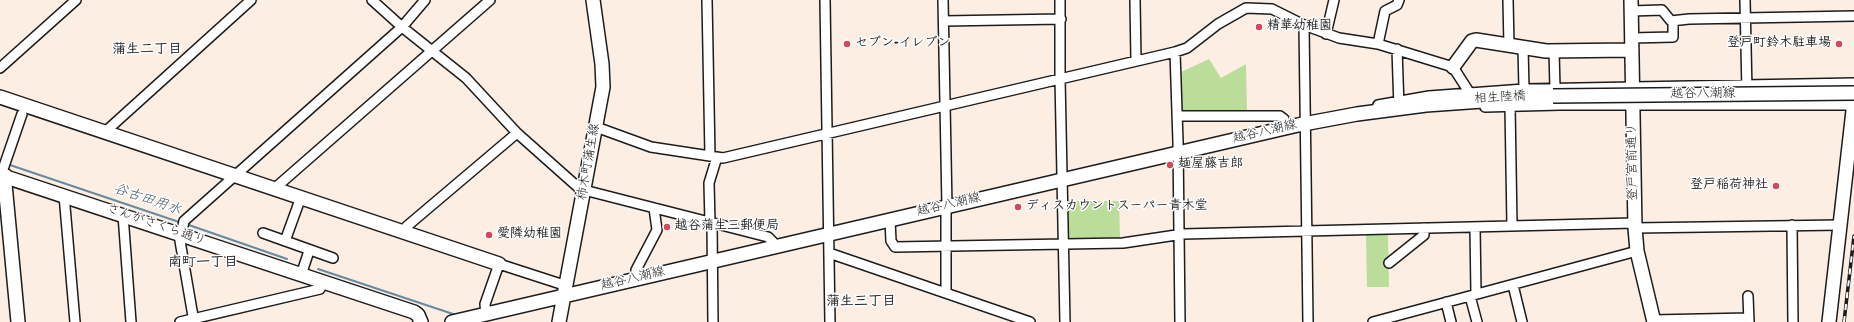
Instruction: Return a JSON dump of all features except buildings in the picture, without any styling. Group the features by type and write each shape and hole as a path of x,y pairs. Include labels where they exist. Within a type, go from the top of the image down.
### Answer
{"street":[{"path":"0,68 76,0"},
{"path":"105,132 250,0"},
{"path":"372,0 402,27 466,78 517,133 571,182 585,191 768,237 773,242 774,247"},
{"path":"194,320 180,234 184,221 402,27 425,0"},
{"path":"274,189 490,0"},
{"name":"柿木町蒲生線","path":"559,322 585,191 603,77 593,0"},
{"path":"708,0 714,157 709,183 713,261 713,322"},
{"path":"825,0 830,322"},
{"path":"943,0 947,207 946,292"},
{"path":"1060,0 1060,78 1065,322"},
{"path":"1135,0 1136,61"},
{"path":"1240,0 1240,10"},
{"path":"1326,34 1334,0"},
{"path":"1378,44 1385,11 1397,5 1399,0"},
{"path":"1508,0 1509,46"},
{"path":"1745,0 1747,105"},
{"path":"596,127 652,147 714,157 726,157 1175,52 1187,48 1218,24 1240,10 1273,5 1304,25 1326,34 1378,44 1453,67 1469,92"},
{"path":"1631,5 1662,10 1671,21 1689,18 1854,16"},
{"name":"登戸宮前通り","path":"1631,5 1634,225 1637,251 1653,321"},
{"path":"944,21 1061,19"},
{"path":"1453,67 1472,41 1554,51 1631,44 1673,37 1673,21"},
{"path":"1304,25 1308,322"},
{"path":"1523,48 1524,89"},
{"path":"1397,49 1398,105 1469,92 1524,89 1554,92 1633,87 1854,83"},
{"path":"1554,51 1554,92"},
{"path":"1175,52 1180,322"},
{"name":"越谷八潮線","path":"1554,92 1854,93"},
{"name":"相生陸橋","path":"1448,102 1554,92"},
{"path":"0,97 499,264 566,291"},
{"name":"越谷八潮線","path":"458,321 566,291 636,279 1286,128 1398,105 1426,105 1448,102"},
{"path":"1829,322 1854,102"},
{"path":"1426,105 1431,108 1441,110 1510,106 1854,105"},
{"path":"1510,106 1512,226"},
{"path":"18,322 4,228 5,184 3,175 22,114"},
{"path":"1177,116 1280,116 1284,119 1286,128"},
{"path":"405,232 406,227 517,133"},
{"name":"さんがさくら通り","path":"3,175 414,312 418,315 421,322"},
{"path":"64,195 63,200 75,322"},
{"path":"285,241 301,197"},
{"path":"636,279 636,270 657,230 654,208"},
{"path":"123,215 131,322"},
{"path":"890,220 891,242 895,247 1123,243 1178,234 1424,228 1634,225 1840,225"},
{"path":"1792,225 1794,322"},
{"path":"1475,227 1473,295 1477,322"},
{"path":"1389,263 1424,234 1424,228"},
{"path":"264,233 309,249 309,251 333,258"},
{"path":"301,275 309,251"},
{"path":"1373,322 1406,318 1446,302 1637,251"},
{"path":"829,253 1030,322"},
{"path":"486,314 485,304 499,264"},
{"path":"180,322 194,320 320,289 323,282"},
{"path":"1513,285 1522,322"},
{"path":"1653,321 1749,320 1748,296"},
{"path":"1446,302 1451,322"}],"green space":[{"path":"1209,59 1221,78 1246,64 1247,113 1182,111 1181,72"},
{"path":"1067,201 1119,201 1120,238 1068,239"},
{"path":"1388,234 1389,287 1367,287 1366,235"}],"waterway":[{"name":"谷古田用水","path":"7,164 182,223"},
{"name":"谷古田用水","path":"186,224 287,259"},
{"name":"谷古田用水","path":"318,269 456,315"}],"railway":[{"path":"1844,322 1854,236"}],"place":[{"name":"精華幼稚園","path":"1259,27"},
{"name":"セブン-イレブン","path":"847,44"},
{"name":"登戸町鈴木駐車場","path":"1839,44"},
{"name":"麺屋藤吉郎","path":"1170,165"},
{"name":"登戸稲荷神社","path":"1776,186"},
{"name":"ディスカウントスーパー青木堂","path":"1018,207"},
{"name":"越谷蒲生三郵便局","path":"667,227"},
{"name":"愛隣幼稚園","path":"489,235"}],"district":[{"name":"蒲生二丁目","path":"147,51"},
{"name":"南町一丁目","path":"203,264"},
{"name":"蒲生三丁目","path":"861,303"}]}
